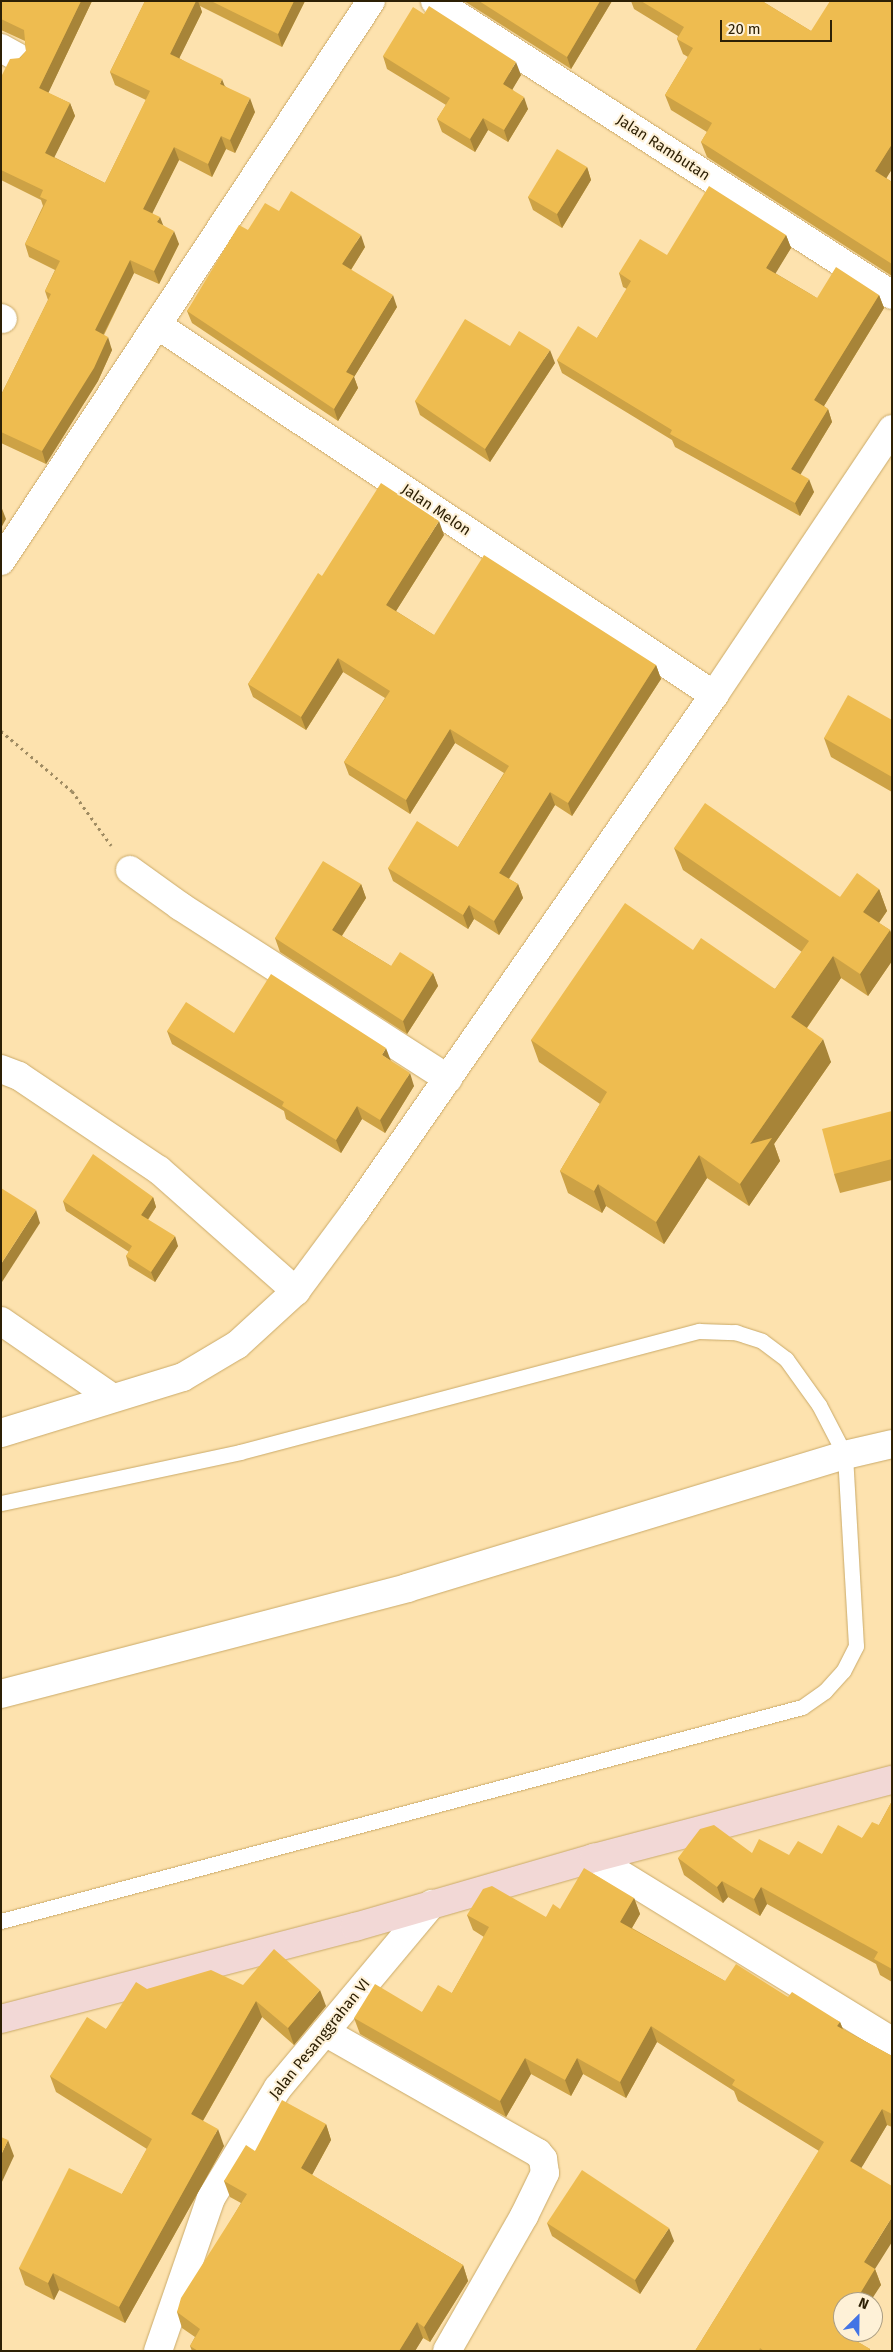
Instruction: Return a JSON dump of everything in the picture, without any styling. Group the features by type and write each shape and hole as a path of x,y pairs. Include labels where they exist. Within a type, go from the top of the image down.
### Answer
{"main road":[{"path":"1,2019 432,1904 594,1858 892,1780"}],"street":[{"path":"1,561 371,1"},
{"name":"Jalan Rambutan","path":"435,1 892,296"},
{"name":"Jalan Melon","path":"157,325 714,695"},
{"path":"1,1433 184,1377 237,1345 296,1291 448,1079 714,695 892,429"},
{"path":"130,870 180,906 448,1079"},
{"path":"1,1069 19,1076 159,1170 296,1291"},
{"path":"1,1321 111,1398"},
{"path":"1,1694 406,1588 846,1455 892,1444"},
{"path":"594,1858 892,2041"},
{"name":"Jalan Pesanggrahan VI","path":"158,2351 211,2198 278,2088 432,1904"},
{"path":"325,2032 538,2153 543,2159 545,2173 524,2216 447,2351"}],"lane":[{"path":"1,1503 240,1452 700,1331 736,1332 762,1341 786,1359 819,1404 846,1455 856,1646 843,1671 824,1691 802,1707 1,1921"}],"path":[{"path":"1,731 72,791 130,870"}],"building":[{"path":"1,1 81,1 39,88 70,103 45,153 105,183 150,91 110,72 145,1 196,1 170,54 222,79 220,84 250,98 230,140 221,136 208,164 174,147 143,209 160,217 157,222 174,231 154,271 130,260 95,330 108,337 94,368 42,451 1,432 1,395 51,294 45,291 60,261 25,244 47,200 40,197 43,190 1,170 1,77 10,59 20,58 26,51 24,30 1,19"},
{"path":"211,1 294,1 278,34"},
{"path":"479,1 600,1 567,57"},
{"path":"641,1 762,1 811,31 830,1 892,1 892,144 875,171 892,182 892,264 701,142 712,123 665,95 693,48 677,39 684,27"},
{"path":"429,6 516,62 503,84 524,97 504,130 483,118 470,139 437,119 450,98 383,56 413,7 424,14"},
{"path":"557,149 587,167 557,214 528,197"},
{"path":"709,186 786,235 766,268 817,298 836,267 879,295 814,400 828,409 791,469 809,479 795,503 670,434 672,430 557,360 578,326 597,338 631,281 619,273 640,239 667,255"},
{"path":"291,191 361,235 342,264 393,295 346,372 354,376 334,409 187,311 239,225 248,230 265,203 279,211"},
{"path":"465,319 510,346 519,331 550,350 485,449 415,401"},
{"path":"381,483 439,521 386,605 434,635 484,555 656,665 568,803 550,792 499,873 518,884 494,921 469,905 463,915 388,868 417,821 458,847 509,766 450,729 406,800 344,762 390,691 338,658 301,717 248,684 318,573 322,576"},
{"path":"848,695 892,720 892,777 824,738"},
{"path":"705,803 840,897 857,873 879,889 863,912 890,930 860,974 833,956 791,1017 823,1039 750,1144 772,1138 740,1184 699,1155 656,1222 598,1184 594,1191 560,1171 607,1092 531,1040 625,903 693,950 701,938 775,989 809,941 674,848"},
{"path":"323,861 361,884 332,930 391,966 400,952 433,973 403,1021 275,938"},
{"path":"271,974 386,1048 382,1055 410,1073 380,1120 357,1106 336,1140 282,1106 284,1102 167,1031 186,1002 234,1033"},
{"path":"892,1111 892,1159 834,1174 822,1129"},
{"path":"93,1154 153,1197 141,1215 175,1236 151,1272 126,1256 132,1246 63,1201"},
{"path":"1,1188 36,1210 1,1264"},
{"path":"892,1801 892,1969 874,1959 878,1952 761,1887 754,1899 722,1881 717,1887 678,1858 700,1829 714,1825 752,1853 759,1839 789,1855 798,1841 822,1854 838,1825 862,1838 872,1822 879,1825"},
{"path":"584,1868 634,1898 620,1922 725,1981 736,1964 788,1997 792,1992 840,2022 837,2026 892,2056 892,2114 882,2109 850,2161 892,2186 892,2217 864,2262 875,2269 861,2292 833,2292 833,2342 858,2342 870,2349 868,2351 764,2351 760,2348 759,2351 695,2351 824,2142 732,2085 735,2080 651,2026 620,2082 577,2058 565,2080 525,2058 500,2101 354,2018 375,1984 422,2012 438,1985 452,1993 489,1927 467,1915 483,1889 492,1886 546,1917 553,1904 560,1909"},
{"path":"274,1949 320,1990 288,2028 256,2001 191,2114 218,2129 119,2307 53,2273 48,2283 19,2268 69,2168 122,2194 152,2139 50,2076 87,2017 106,2029 136,1982 147,1989 211,1970 243,1985"},
{"path":"282,2100 326,2124 301,2168 463,2265 424,2327 417,2322 399,2351 198,2351 190,2346 200,2329 177,2312 181,2298 247,2194 224,2181 246,2145 255,2151"},
{"path":"1,2137 8,2140 1,2155"},
{"path":"582,2170 669,2228 635,2280 547,2223"}]}
